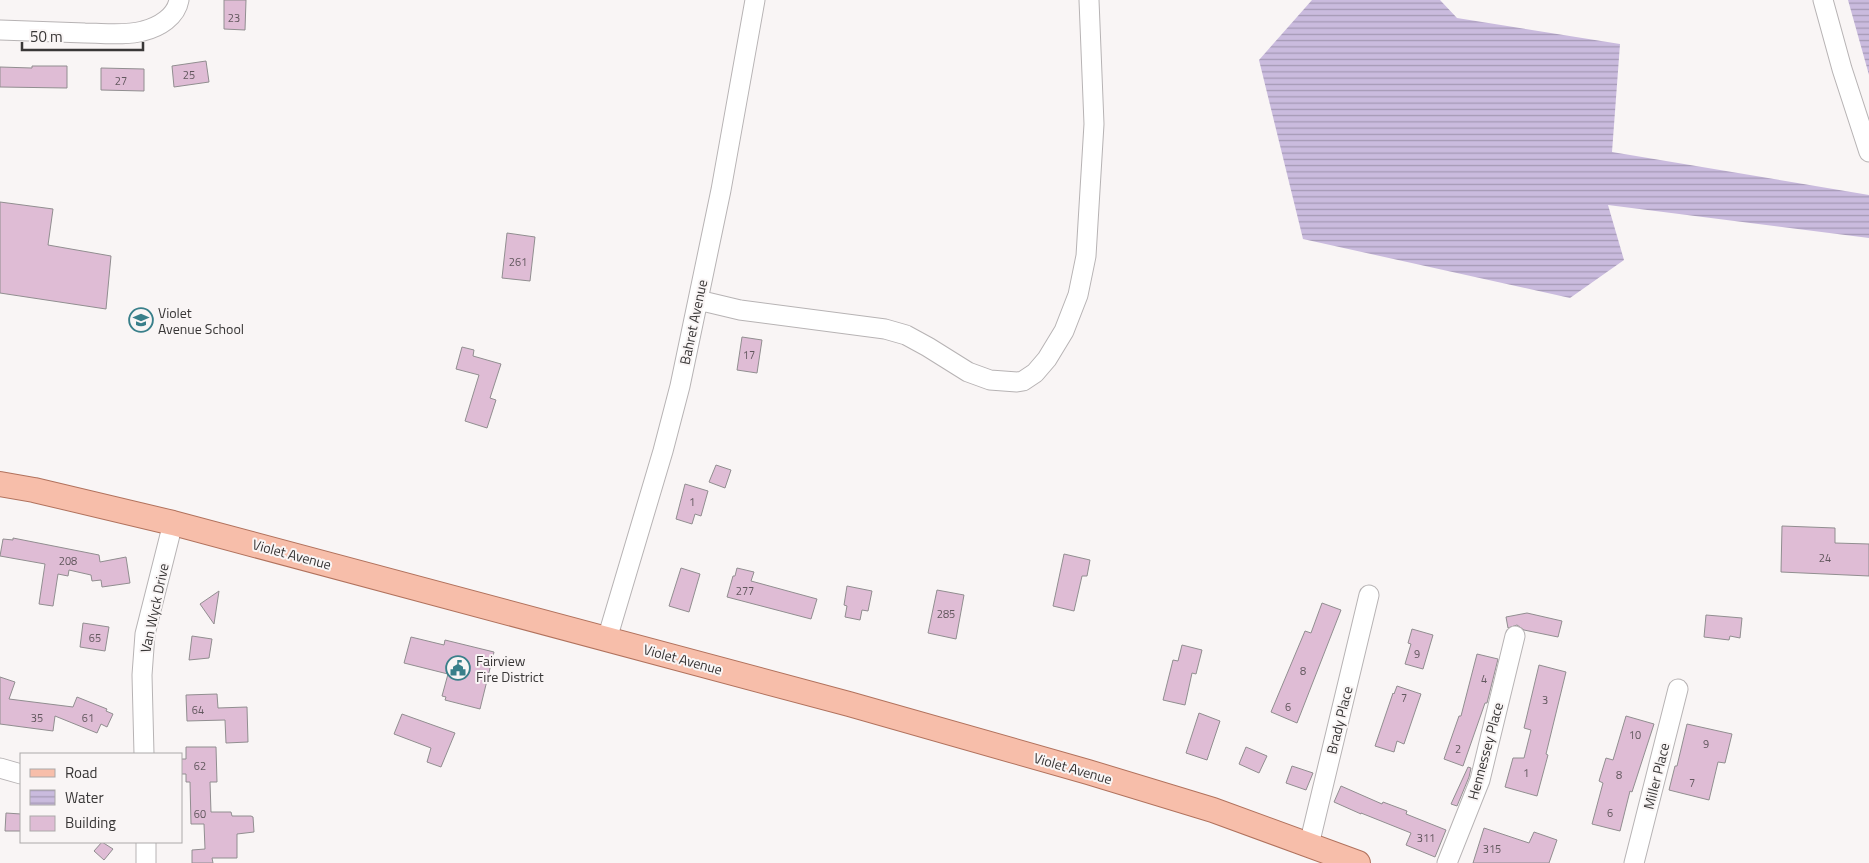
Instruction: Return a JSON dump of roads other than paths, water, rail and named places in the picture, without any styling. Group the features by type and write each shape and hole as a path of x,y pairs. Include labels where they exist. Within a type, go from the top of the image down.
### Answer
{"main road":[{"name":"Violet Avenue","path":"0,484 173,522 607,639 1088,772 1213,810 1358,863"}],"street":[{"path":"0,30 120,34 143,31 160,26 171,17 179,0"},
{"name":"Bahret Avenue","path":"607,639 663,451 680,386 721,190 755,0"},
{"path":"698,300 740,310 885,330 906,336 928,347 968,372 990,380 1023,381 1035,372 1047,359 1064,331 1078,295 1086,256 1094,124 1089,0"},
{"path":"1823,0 1842,69 1869,152"},
{"name":"Van Wyck Drive","path":"144,753 142,675 145,634 173,522"},
{"name":"Brady Place","path":"1308,845 1369,595"},
{"name":"Hennessey Place","path":"1447,863 1480,780 1515,636"},
{"name":"Miller Place","path":"1634,863 1678,689"},
{"path":"0,768 20,774"},
{"path":"146,843 146,863"}],"water":[{"path":"1312,0 1440,0 1457,18 1620,44 1612,152 1869,195 1869,238 1608,205 1624,260 1570,298 1303,239 1259,60"},
{"path":"1848,0 1869,0 1869,75"}],"place":[{"name":"Violet Avenue School","path":"141,320"},
{"name":"Fairview Fire District","path":"458,668"}]}
